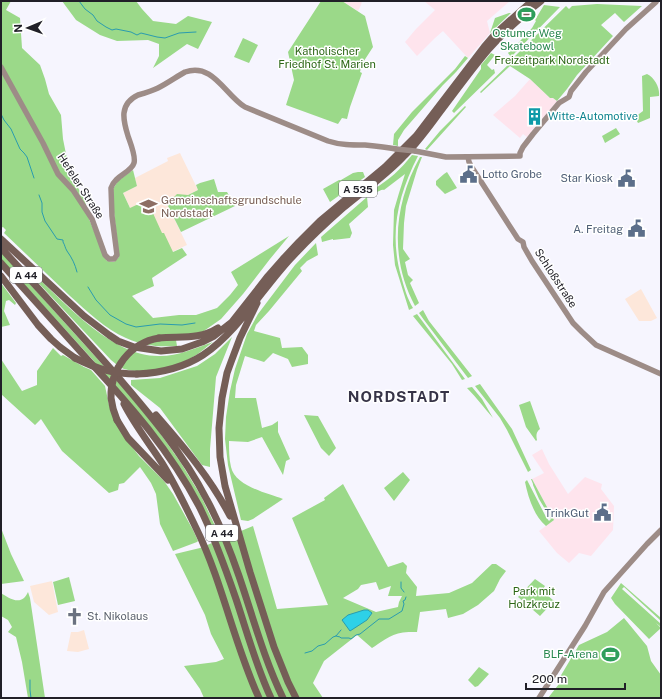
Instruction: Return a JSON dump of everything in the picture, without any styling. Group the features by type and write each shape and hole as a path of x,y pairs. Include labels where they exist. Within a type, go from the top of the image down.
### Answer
{"highway":[{"name":"A 535","path":"242,309 268,276 299,242 320,222 385,167 416,136 470,63 496,33 532,1"},
{"name":"A 535","path":"262,294 293,256 326,223 404,156 420,139 479,61 500,37 514,23 541,1"},
{"path":"1,239 92,323 118,341 134,347 161,351 190,347 209,339 224,329 232,322 242,309"},
{"name":"A 44","path":"1,248 126,386 174,446 191,471 219,524 232,556 264,654 283,698"},
{"name":"A 44","path":"1,263 144,422 178,471 198,505 215,541 254,657 271,698"},
{"path":"1,276 38,325 51,339 75,358 110,372 137,374 149,374 172,369 189,363 204,354 223,339 262,294"},
{"path":"262,294 243,331 231,362 224,387 220,421 220,457 225,486 240,540 272,640 288,682 296,698"},
{"path":"180,497 162,473 128,438 116,420 111,393 114,379 119,366 128,355 148,341 159,338 191,337 205,334 228,322 242,309"},
{"path":"126,386 141,398 190,455 222,502 240,540"},
{"path":"118,393 127,410 177,489 197,530 222,595 240,651 259,698"},
{"path":"284,672 299,698"}],"main road":[{"path":"468,157 520,156 520,153 533,134 560,101 570,97 571,91 586,72 626,29 657,2"},
{"name":"Hefeler Straße","path":"1,67 43,143 58,174 73,190 92,218 102,249 109,259 114,259 117,255 112,216 111,188 113,183 130,168 134,161 133,152 124,123 125,108 134,98 159,88 190,70 197,70 207,73 245,107 335,144 374,146 446,157 468,157"},
{"name":"Schloßstraße","path":"468,157 470,166 518,238 523,242 524,247 532,261 577,328 596,345 661,374"},
{"path":"539,698 585,626 604,592 661,530"}],"shaded area":[{"path":"342,1 362,1 358,11"},
{"path":"424,1 510,1 487,21 490,33 468,58 443,31 417,56 405,42 435,10"},
{"path":"530,79 550,98 557,101 527,137 523,134 520,138 493,115 515,96"},
{"name":"Gemeinschaftsgrundschule Nordstadt","path":"180,153 198,190 188,195 177,195 167,204 187,245 155,260 123,193 137,186 135,178 168,161 167,158"},
{"path":"641,289 657,318 651,321 639,321 625,299"},
{"path":"542,449 549,464 568,494 585,477 602,484 601,489 614,506 613,530 591,556 579,553 569,563 557,553 539,531 554,520 532,479 544,473 532,455"},
{"path":"52,581 58,612 49,615 34,602 30,586"},
{"path":"84,630 89,649 78,652 67,651 71,632"}],"green space":[{"path":"1,1 11,1 6,10 20,18 22,48 40,65 49,94 61,115 63,139 70,174 85,200 89,219 107,261 114,262 119,257 113,189 118,181 133,170 137,186 123,193 130,208 147,200 162,233 164,233 173,252 182,248 187,255 152,278 154,286 132,296 153,318 196,315 217,308 238,285 231,272 289,236 221,319 201,333 176,340 177,346 157,346 145,344 133,341 118,334 83,308 4,233 6,230 3,227 1,228"},
{"path":"62,1 136,1 153,21 176,24 188,16 212,22 198,49 187,44 153,68 159,56 159,44 148,40 117,41 100,35 76,20"},
{"name":"Katholischer Friedhof St. Marien","path":"321,1 342,1 365,16 373,47 362,64 360,72 362,73 347,119 342,118 338,124 286,105 294,80 288,52"},
{"name":"Freizeitpark Nordstadt","path":"597,4 642,6 624,22 615,13 601,25 613,36 577,75 557,101 550,98 530,79 510,66 481,93 480,92 566,6 569,9 572,6"},
{"path":"544,5 560,7 511,57 508,53 532,28"},
{"path":"511,13 490,33 495,18"},
{"path":"243,38 258,45 249,63 234,57"},
{"path":"491,53 495,55 487,65 492,70 494,69 495,73 454,113 452,111 481,69 481,65"},
{"path":"465,56 468,58 404,130 398,140 398,146 393,145 394,134 412,112 455,69"},
{"path":"647,74 656,84 659,90 659,96 650,97 650,118 638,123 635,117 643,111 642,76"},
{"path":"465,106 466,107 427,150 425,149 440,131"},
{"path":"616,128 620,134 605,143 602,136"},
{"path":"412,155 418,156 405,185 396,229 397,260 409,300 413,308 409,310 395,265 393,245 394,210 405,174 384,190 374,192 374,189 394,174"},
{"path":"420,157 422,157 406,206 403,249 410,259 405,262 408,275 413,280 410,283 419,303 415,306 401,269 398,250 398,231 400,212 405,193 411,175"},
{"path":"363,172 365,177 330,202 323,189 353,173"},
{"path":"447,172 457,188 445,194 436,185 436,181"},
{"path":"214,179 218,192 227,192 235,206 181,232 167,204 177,194 188,195 198,190 196,185"},
{"path":"367,197 368,207 349,224 352,233 350,238 333,239 322,242 321,237"},
{"path":"316,243 318,255 307,261 300,268 302,271 256,325 254,331 280,338 282,348 302,347 308,355 308,364 292,367 288,359 273,353 264,362 245,356 236,385 235,398 256,398 262,428 272,425 278,421 278,432 290,459 286,461 283,475 262,437 248,442 229,441 229,457 234,474 252,488 283,499 253,519 248,521 241,520 228,465 225,439 226,417 235,369 247,334 258,314 295,265"},
{"path":"1,252 121,385 155,426 181,463 201,496 218,532 214,534 193,491 93,360 1,259"},
{"path":"32,272 90,326 124,348 142,354 167,356 213,342 193,357 168,367 150,371 132,371 124,369 111,360 30,274"},
{"path":"1,283 16,303 15,305 9,300 6,301 4,311 10,325 1,327"},
{"path":"423,310 429,321 472,376 468,378 424,320 419,313"},
{"path":"417,314 465,379 462,380 452,364 413,316"},
{"path":"232,337 216,377 210,467 202,465 160,408 131,385 131,380 160,378 197,366 215,354"},
{"path":"53,348 61,356 63,355 91,370 105,386 109,405 123,435 139,456 164,481 173,494 193,530 198,541 197,542 173,551 160,524 156,494 151,483 140,467 124,483 119,484 118,490 109,493 62,451 41,419 35,425 1,394 1,359 22,391 37,385 37,371"},
{"path":"480,384 512,429 531,470 528,472 500,418 475,386"},
{"path":"472,387 482,399 493,418 467,388"},
{"path":"530,401 540,429 536,436 536,441 526,427 519,405"},
{"path":"304,415 318,416 336,448 329,456 321,448"},
{"path":"403,472 410,480 394,501 384,488"},
{"path":"531,479 554,520 546,526 538,517 530,500 525,482 527,480 546,517 549,521 551,519 539,499"},
{"path":"343,484 388,567 403,562 407,566 406,573 417,587 416,596 449,593 472,583 492,564 496,564 506,571 494,591 478,605 463,614 448,618 446,609 420,612 417,632 398,633 372,648 357,635 324,661 313,683 323,698 204,698 200,689 184,666 216,662 224,659 211,634 205,615 175,554 200,548 253,526 277,609 328,605 292,518 325,500 324,498","holes":["376,582 379,590 391,586 388,596 402,596 398,607 376,612 343,598 358,589 361,585"]},
{"path":"1,528 11,554 24,581 1,584"},
{"path":"69,577 75,601 58,605 53,582"},
{"name":"Park mit Holzkreuz","path":"535,579 545,586 543,589 547,592 546,594 554,601 540,616 518,597"},
{"path":"621,583 661,618 661,621 624,587 622,589 661,624 661,627 656,623 661,628 649,639 611,598"},
{"path":"28,592 45,698 28,698 16,637 8,632 12,627 8,620 1,616 1,593 12,599 21,600"},
{"name":"BLF-Arena","path":"624,618 647,646 651,661 661,675 661,698 548,698 559,684 557,682 579,645 607,632"},
{"path":"479,667 489,674 478,686 475,687 468,680"}],"water":[{"path":"368,610 372,613 367,620 350,631 342,620 348,615"}],"waterway":[{"path":"79,1 97,21 112,30 116,29 131,32 137,35 141,33 165,38 179,33 196,32"},
{"path":"1,114 11,129 20,149 27,157 34,178"},
{"path":"39,195 45,221 57,239 63,240 77,272"},
{"path":"88,287 96,300 110,315 126,324 136,327 160,324 182,325 195,323"},
{"path":"401,582 401,588 404,592"},
{"path":"336,636 351,639 379,619 389,619 402,611 404,604 403,601 406,597"},
{"path":"305,653 325,644 336,636 341,630"},
{"path":"30,680 31,698"}],"place":[{"name":"Ostumer Weg Skatebowl","path":"527,15"},
{"name":"Witte-Automotive","path":"535,116"},
{"name":"Lotto Grobe","path":"469,174"},
{"name":"Star Kiosk","path":"626,178"},
{"name":"Gemeinschaftsgrundschule Nordstadt","path":"148,206"},
{"name":"A. Freitag","path":"636,229"},
{"name":"TrinkGut","path":"602,513"},
{"name":"St. Nikolaus","path":"74,616"},
{"name":"BLF-Arena","path":"611,654"}],"district":[{"name":"NORDSTADT","path":"399,396"}]}
